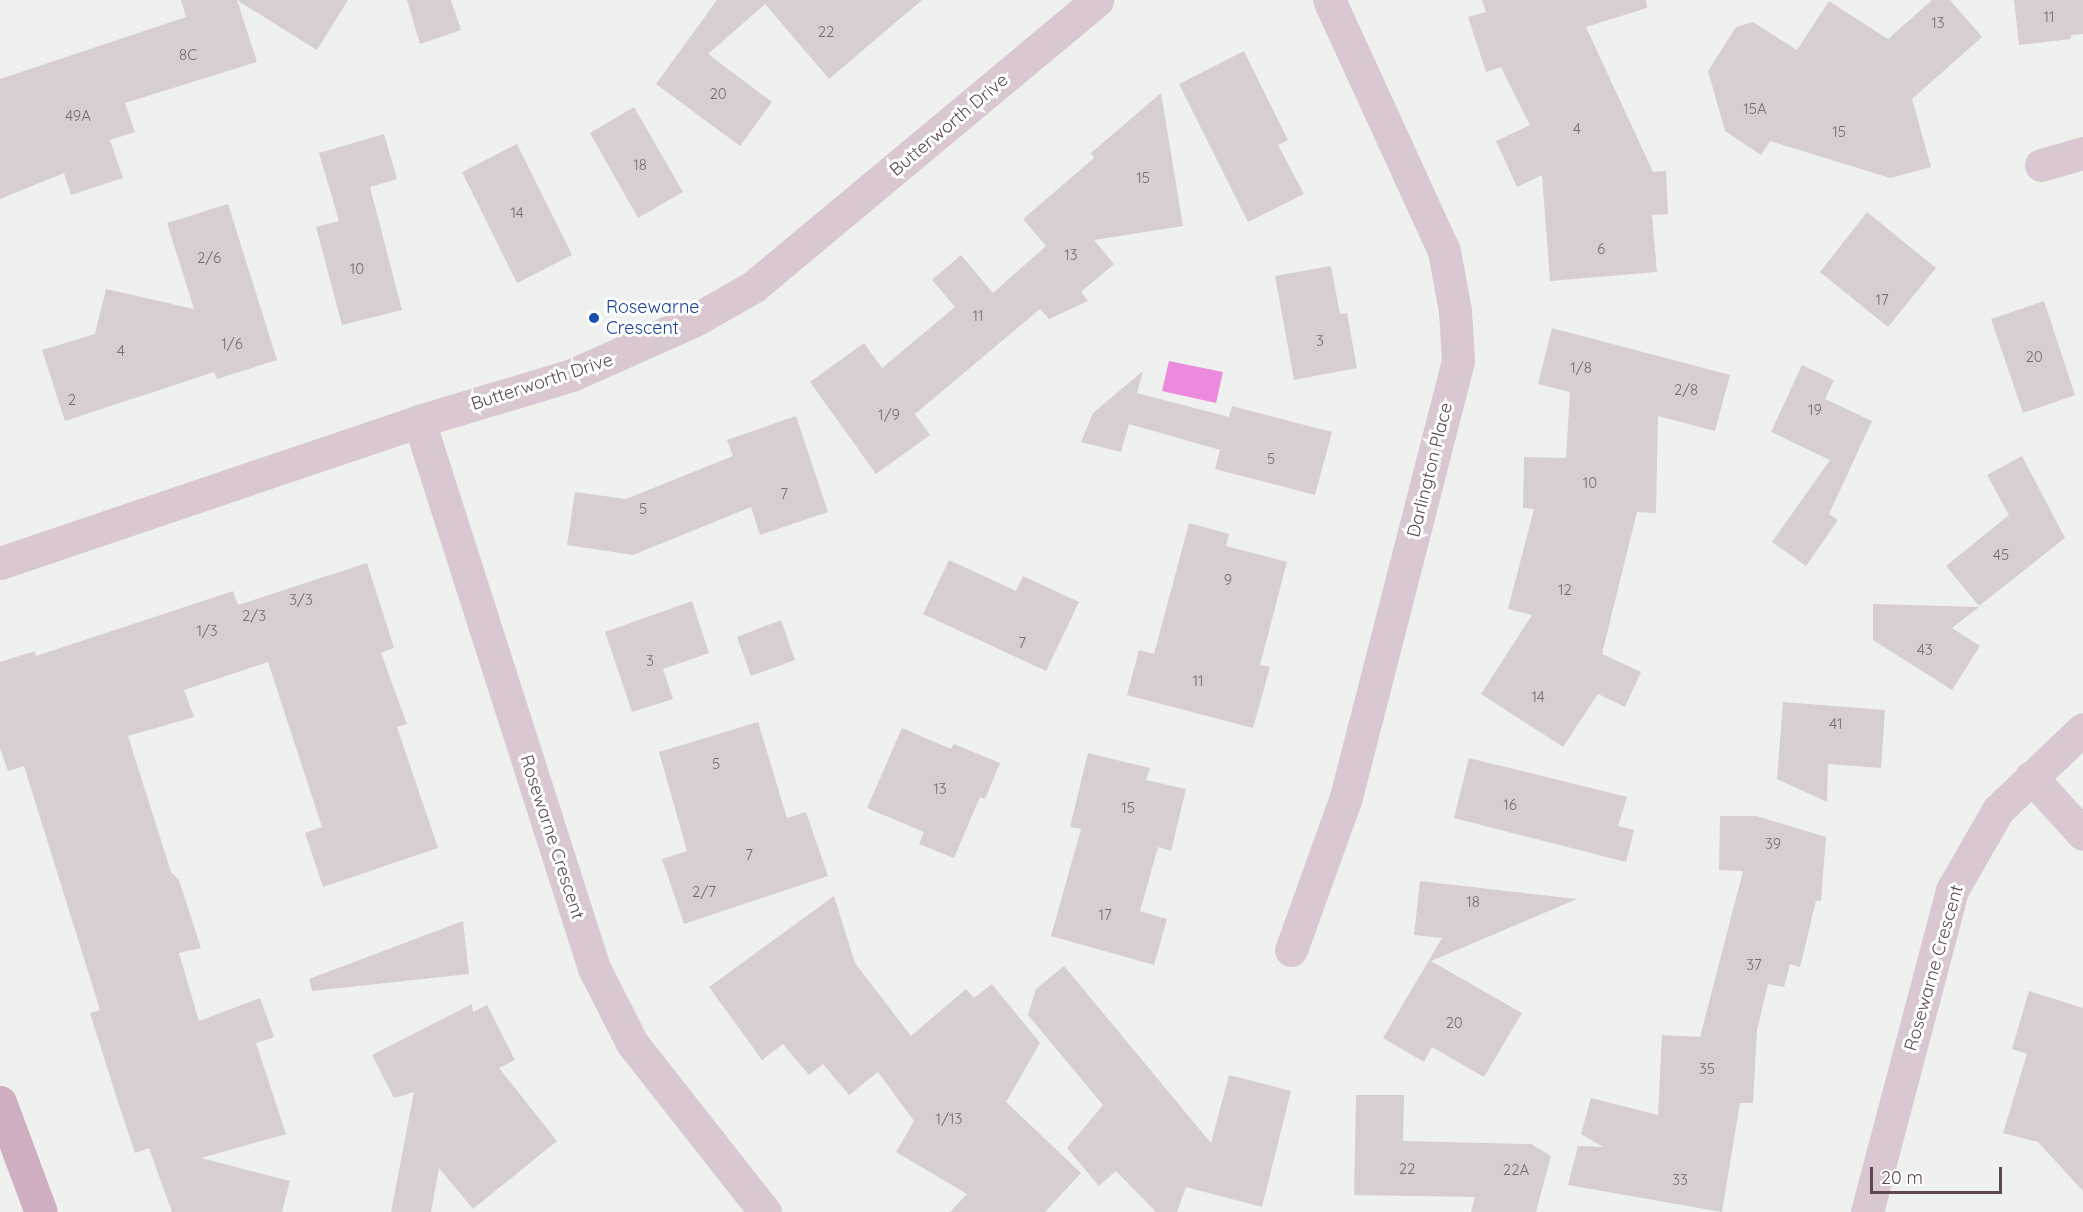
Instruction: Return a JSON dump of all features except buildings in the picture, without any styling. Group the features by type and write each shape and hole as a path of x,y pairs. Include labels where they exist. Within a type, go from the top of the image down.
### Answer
{"main road":[{"path":"0,1102 41,1212"}],"street":[{"name":"Butterworth Drive","path":"0,563 419,421 601,364 695,320 753,286 1097,0"},
{"name":"Darlington Place","path":"1291,950 1346,797 1458,361 1455,311 1444,251 1329,0"},
{"path":"2041,165 2083,153"},
{"name":"Rosewarne Crescent","path":"419,421 594,968 632,1043 765,1212"},
{"name":"Rosewarne Crescent","path":"1867,1212 1952,890 1998,810 2083,729"},
{"path":"2031,777 2083,834"}],"shaded area":[{"path":"1169,361 1223,372 1216,403 1162,391"}],"place":[{"name":"Rosewarne Crescent","path":"594,318"}]}
